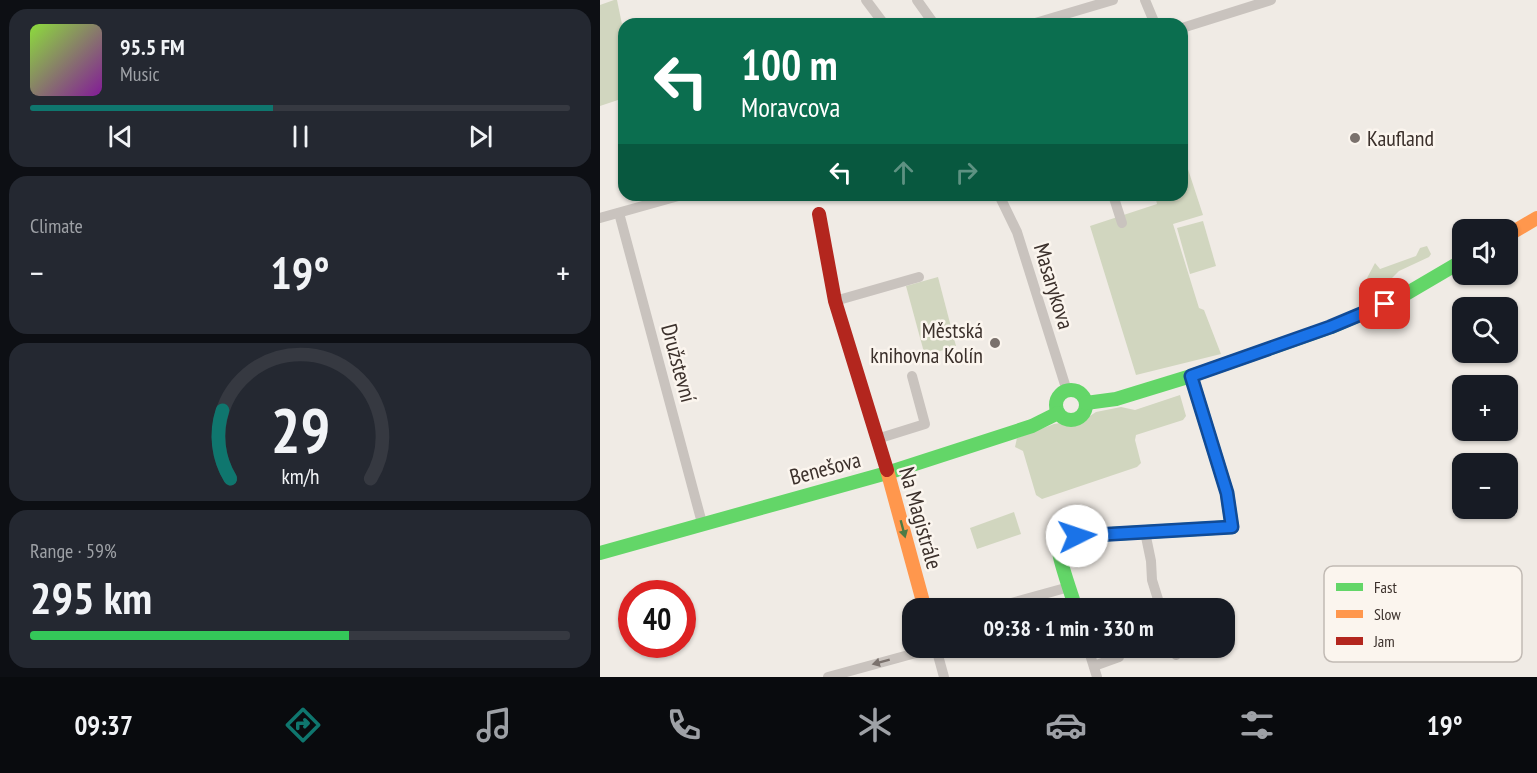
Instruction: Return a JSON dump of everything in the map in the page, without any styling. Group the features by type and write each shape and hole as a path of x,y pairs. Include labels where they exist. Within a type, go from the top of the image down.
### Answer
{"street":[{"path":"866,0 880,18"},
{"path":"917,0 930,18"},
{"path":"1065,18 1113,0"},
{"path":"1145,0 1152,18"},
{"path":"1188,26 1271,0"},
{"path":"600,218 661,201"},
{"name":"Masarykova","path":"1002,201 1017,232 1067,391"},
{"path":"1115,201 1122,222"},
{"name":"Družstevní","path":"618,213 702,524"},
{"name":"Na Magistrále","path":"819,214 835,301 892,487 922,598"},
{"path":"1518,229 1537,218"},
{"path":"1058,413 1057,400 1067,391 1079,393 1086,403 1116,399 1191,376 1330,327 1399,298 1452,267"},
{"path":"835,301 920,277"},
{"path":"877,439 926,424 912,376"},
{"path":"1073,598 1059,553 1063,542 1069,538 1232,527 1227,493 1191,376"},
{"name":"Benešova","path":"600,553 887,473 1032,426 1058,413 1064,418 1076,419 1082,415 1086,403"},
{"path":"1145,532 1152,580 1158,598"},
{"path":"1028,598 1069,586"},
{"path":"828,677 902,657"},
{"path":"938,658 944,677"},
{"path":"1091,658 1097,677"},
{"path":"1094,666 1116,658"}],"green space":[{"path":"617,0 621,18 618,18 618,100 600,106 600,5"},
{"path":"1188,169 1203,215 1173,224 1199,308 1204,310 1221,354 1136,375 1090,226 1157,204 1156,201 1188,201"},
{"path":"1203,221 1216,266 1190,274 1177,228"},
{"path":"1427,246 1431,254 1429,257 1399,271 1380,290 1366,280 1375,263 1380,269 1416,256 1420,248"},
{"path":"938,277 956,346 925,356 906,286"},
{"path":"1180,395 1186,416 1183,420 1136,435 1135,440 1141,463 1137,467 1042,499 1036,495 1023,451 1015,447 1017,438 1054,424 1076,425 1096,412 1121,407 1135,410"},
{"path":"1014,512 1021,534 977,549 970,528"}],"traffic: fast":[{"path":"1086,403 1116,399 1191,376 1331,327 1399,298 1452,267"},
{"path":"1073,598 1059,552 1063,543 1068,539 1077,536 1232,527 1227,493 1191,376"},
{"path":"1071,390 1077,391 1085,399 1086,405 1085,411 1077,419 1071,420 1065,419 1057,411 1056,405 1057,399 1065,391 1071,390"},
{"path":"600,553 887,473 1032,426 1058,413"}],"traffic: slow":[{"path":"1518,229 1537,218"},
{"path":"887,470 922,598"}],"traffic: jam":[{"path":"819,214 835,301 887,470"}],"place":[{"name":"Kaufland","path":"1355,138"},
{"name":"Městská knihovna Kolín","path":"995,343"}],"route":[{"path":"1077,536 1232,527 1227,493 1191,376 1330,327 1385,304"}]}
